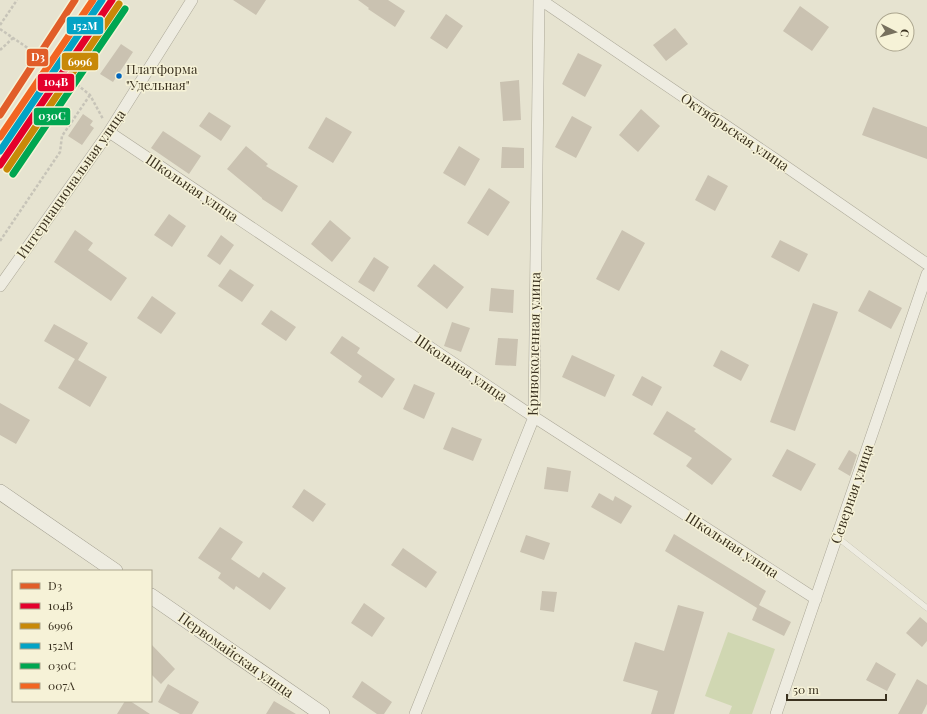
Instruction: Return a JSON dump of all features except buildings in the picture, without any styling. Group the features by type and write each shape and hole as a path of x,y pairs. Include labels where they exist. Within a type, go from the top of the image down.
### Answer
{"main road":[{"path":"0,492 114,570"},
{"name":"Первомайская улица","path":"152,597 322,714"}],"street":[{"name":"Интернациональная улица","path":"0,286 109,132 192,0"},
{"name":"Октябрьская улица","path":"540,0 927,264"},
{"name":"Кривоколенная улица","path":"415,714 534,418 540,0"},
{"name":"Школьная улица","path":"109,132 534,418 816,599"},
{"name":"Северная улица","path":"776,714 927,274"}],"lane":[{"path":"837,536 927,608"}],"path":[{"path":"0,25 17,0"},
{"path":"0,29 54,66 90,95 109,132"},
{"path":"0,50 13,38"},
{"path":"0,241 60,152 62,136 90,95"}],"green space":[{"path":"728,632 775,649 752,714 729,714 732,706 705,696"}],"transit line":[{"name":"D3","path":"0,115 75,0"},
{"name":"007А","path":"0,137 93,0"},
{"name":"152М","path":"0,151 102,0"},
{"name":"104В","path":"0,165 112,0"},
{"name":"6996","path":"7,169 119,4"},
{"name":"030C","path":"13,174 125,9"}],"place":[{"name":"Платформа \"Удельная\"","path":"119,76"}]}
